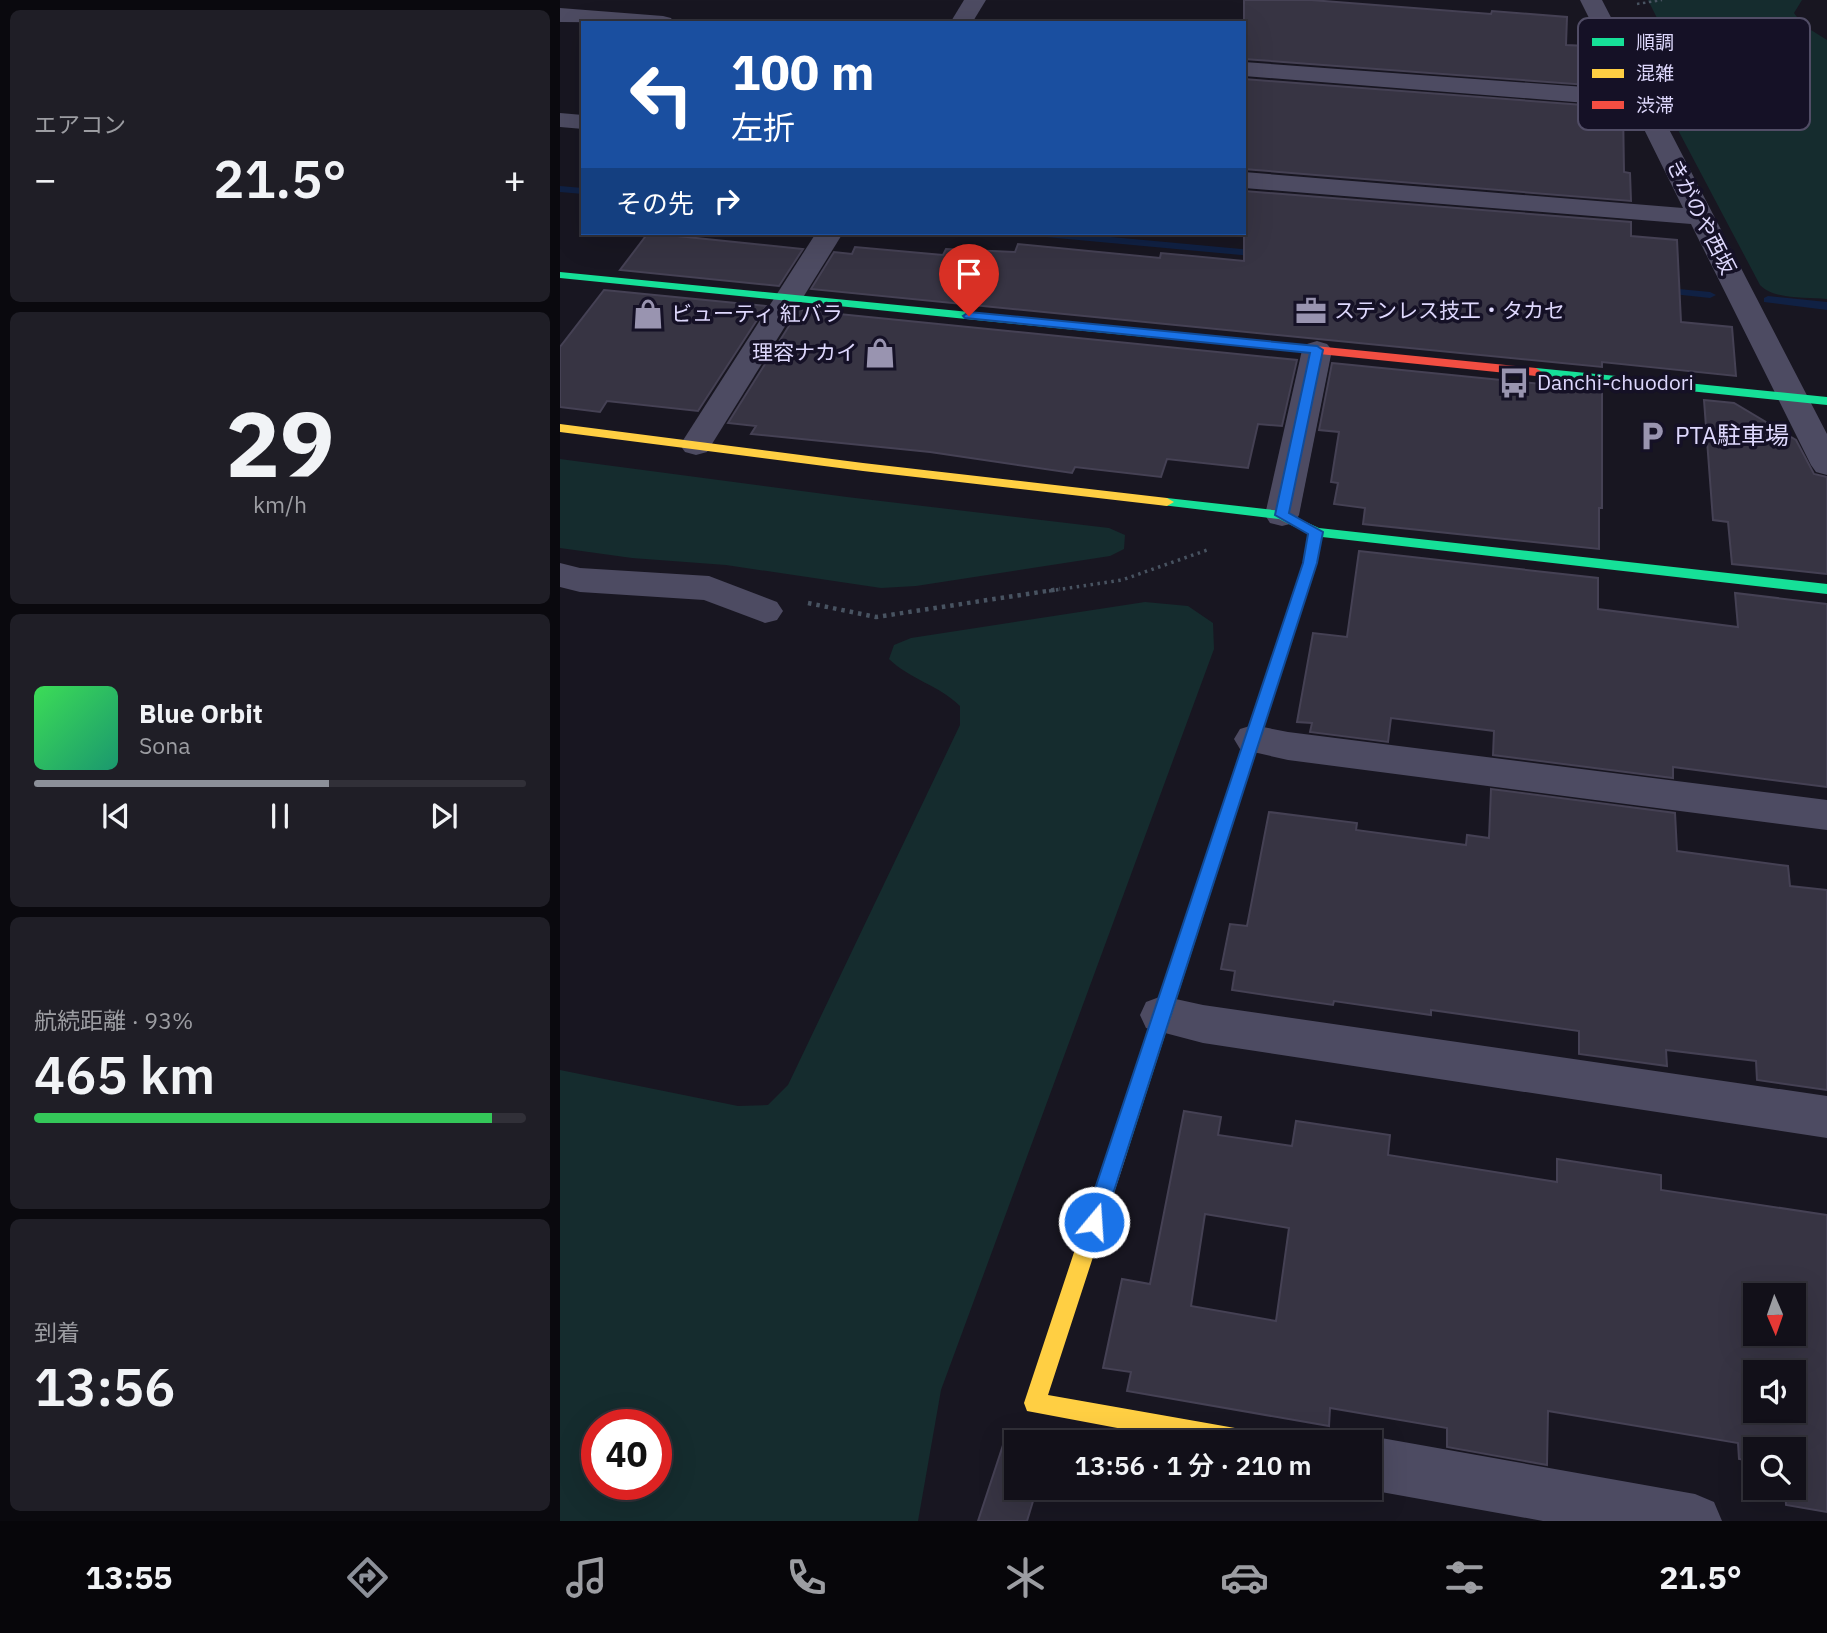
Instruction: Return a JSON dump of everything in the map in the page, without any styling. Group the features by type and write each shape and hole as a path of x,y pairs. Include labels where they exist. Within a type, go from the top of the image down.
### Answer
{"street":[{"path":"962,21 975,0"},
{"name":"きがのや西坂","path":"1591,0 1600,18"},
{"path":"560,15 637,21"},
{"path":"1246,69 1578,95"},
{"path":"560,120 581,122"},
{"name":"きがのや西坂","path":"1657,130 1827,466"},
{"path":"1246,180 1669,216 1700,216"},
{"path":"696,445 828,235"},
{"path":"560,275 1827,401"},
{"path":"1282,515 1317,350"},
{"path":"560,428 863,467 1282,515 1316,532 1827,589"},
{"path":"1185,1430 1035,1403 1310,563 1316,532"},
{"path":"560,575 580,580 709,588 765,611"},
{"path":"1253,739 1289,746 1827,815"},
{"path":"1162,1015 1203,1024 1827,1117"},
{"path":"1382,1465 1695,1521"}],"path":[{"path":"818,606 876,617 1122,580 1212,548"}],"green space":[{"path":"1648,0 1802,0 1794,13 1798,18 1657,18"},
{"path":"1810,29 1827,40 1827,299 1782,295 1760,285 1678,130 1810,130"},
{"path":"560,459 1109,528 1125,535 1124,549 1110,556 916,586 881,588 726,565 632,558 560,548"},
{"path":"1145,602 1188,606 1213,623 1214,649 941,1390 918,1521 560,1521 560,1070 738,1106 768,1105 788,1085 960,725 960,706 889,659 894,645 911,638"}],"building":[{"path":"1244,0 1311,0 1567,17 1566,45 1578,46 1578,84 1246,59"},
{"path":"1246,79 1578,105 1578,130 1623,130 1624,172 1630,173 1631,201 1246,169"},
{"path":"1246,191 1631,222 1631,236 1677,240 1681,322 1732,327 1736,376 1602,362 1602,367 811,289 834,252 852,254 855,247 943,255 946,249 1015,252 1018,244 1160,258 1161,253 1244,261"},
{"path":"646,235 803,249 779,286 620,270"},
{"path":"604,290 766,306 698,411 607,401 600,412 560,407 560,347"},
{"path":"799,310 1297,360 1282,426 1258,424 1248,468 1167,459 1161,477 1075,467 1072,473 930,452 751,434 756,426 728,423"},
{"path":"1332,363 1602,390 1602,508 1599,508 1599,549 1363,524 1365,508 1334,504 1338,483 1331,482 1339,432 1319,430"},
{"path":"1704,400 1734,403 1796,440 1814,474 1827,477 1827,574 1732,564 1728,522 1713,520"},
{"path":"1359,551 1598,578 1598,609 1738,627 1735,593 1827,604 1827,787 1673,767 1673,778 1493,755 1494,731 1391,718 1388,742 1310,732 1312,723 1297,722 1313,633 1347,637"},
{"path":"1491,789 1675,813 1677,851 1788,866 1790,886 1827,890 1827,1090 1757,1080 1756,1061 1666,1050 1667,1066 1579,1054 1579,1031 1431,1010 1431,1015 1334,1001 1333,1005 1232,990 1235,971 1221,969 1230,924 1247,926 1269,812 1357,823 1356,830 1466,845 1467,835 1489,838"},
{"path":"1184,1111 1221,1117 1218,1135 1292,1146 1296,1121 1390,1135 1388,1155 1557,1182 1557,1159 1661,1175 1661,1190 1827,1215 1827,1512 1786,1505 1786,1500 1806,1500 1806,1437 1743,1437 1743,1460 1739,1459 1738,1443 1548,1411 1547,1465 1447,1447 1447,1428 1330,1408 1329,1426 1127,1391 1131,1372 1103,1368 1122,1279 1150,1284","holes":["1205,1214 1289,1228 1276,1321 1191,1306"]},
{"path":"1004,1442 1004,1500 1033,1500 1027,1521 978,1521"}],"waterway":[{"path":"560,189 581,191"},
{"path":"1057,235 1263,254"},
{"path":"1658,290 1710,295"},
{"path":"1768,300 1827,306"}],"traffic: fast":[{"path":"560,275 1155,334"},
{"path":"1536,372 1827,401"},
{"path":"1167,502 1282,515 1316,532 1827,589"},
{"path":"1117,1153 1310,563 1316,532"}],"traffic: slow":[{"path":"560,428 1167,502"},
{"path":"1117,1153 1035,1403 1185,1430"}],"traffic: jam":[{"path":"1155,334 1536,372"}],"place":[{"name":"ステンレス技工・タカセ","path":"1311,311"},
{"name":"ビューティ 紅バラ","path":"648,314"},
{"name":"理容ナカイ","path":"880,353"},
{"name":"Danchi-chuodori","path":"1514,383"},
{"name":"PTA駐車場","path":"1652,436"}],"route":[{"path":"969,316 1317,350 1282,515 1316,532 1310,563 1094,1222"}]}
